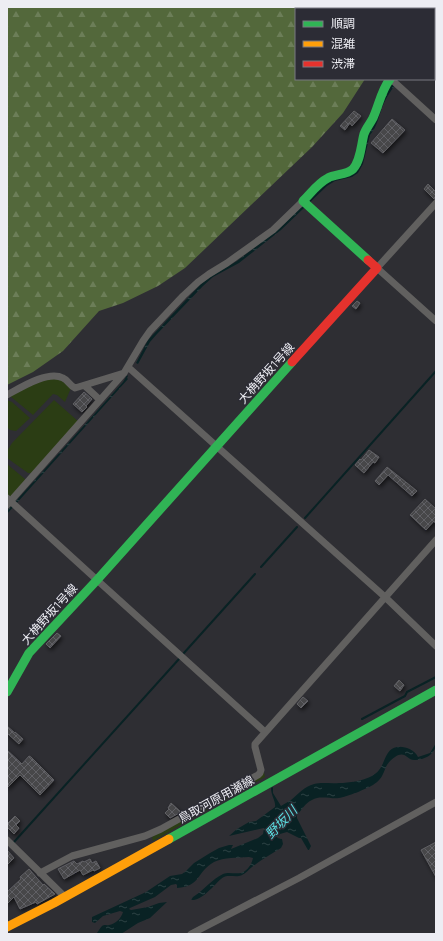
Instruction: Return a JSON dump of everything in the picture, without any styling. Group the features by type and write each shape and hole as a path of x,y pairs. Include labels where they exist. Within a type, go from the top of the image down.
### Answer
{"street":[{"path":"265,732 8,501 126,370 150,331 198,282 208,274 234,259 273,230 323,181 335,175 353,170 357,162 365,132 374,116 378,101 386,84 390,80"},
{"path":"392,80 436,120"},
{"path":"303,201 436,321"},
{"path":"377,268 436,203"},
{"name":"大桷野坂1号線","path":"7,692 29,653 377,268"},
{"path":"7,395 33,381 50,376 59,376 75,388 85,386 126,370"},
{"path":"126,370 216,447 385,598 436,646"},
{"path":"85,386 100,400"},
{"path":"40,873 72,856 145,836 161,829 258,775 261,770 254,746 255,744 436,540"},
{"name":"鳥取河原用瀬線","path":"7,927 66,897 436,690"},
{"path":"191,934 299,878 436,802"},
{"path":"7,840 66,897"}],"green space":[{"path":"7,7 404,7 295,8 295,80 364,80 343,113 312,147 185,268 158,286 123,303 99,311 63,351 33,372 7,385"},
{"path":"58,378 71,388 65,402 57,395 53,394 33,415 10,396 38,381"},
{"path":"7,400 12,402 30,418 16,431 10,430 7,427"},
{"path":"54,400 79,422 33,473 28,473 7,458 7,451 12,443"},
{"path":"7,464 26,481 11,497 7,496"},
{"path":"263,768 265,777 153,841 152,837 262,775"}],"water":[{"path":"396,80 400,80 387,96 377,124 370,135 363,164 358,173 352,177 335,181 327,186 281,230 239,263 213,277 157,334 150,342 138,364 136,363 148,340 201,284 237,261 280,228 325,184 334,178 352,174 382,101"},
{"path":"127,375 128,379 7,514 7,511 123,382"},
{"name":"野坂川","path":"436,743 436,747 432,753 426,758 412,760 404,755 398,755 388,764 378,782 366,789 351,795 336,798 318,798 307,803 297,815 297,818 311,846 309,850 301,838 287,832 280,834 277,838 282,839 283,844 281,848 259,862 243,875 223,877 203,896 195,900 191,900 219,876 226,873 240,873 245,871 252,862 253,858 231,858 218,860 208,866 195,882 185,887 177,888 176,884 171,885 155,897 129,909 131,910 148,907 167,902 150,918 138,923 121,934 96,934 102,926 118,921 123,912 120,911 103,916 95,923 92,922 92,917 146,892 170,876 182,874 194,863 219,848 233,845 231,849 258,838 263,834 264,828 229,836 249,822 256,821 275,807 271,788 273,787 273,793 281,806 310,785 320,783 351,782 372,776 379,770 388,753 393,748 400,747 412,750 418,757 430,753"}],"building":[{"path":"354,111 361,116 352,126 350,123 345,130 340,126"},
{"path":"392,119 405,130 383,153 371,143"},
{"path":"428,184 436,192 436,198 434,199 424,189"},
{"path":"357,301 360,303 356,309 352,306"},
{"path":"84,392 92,399 82,412 73,404"},
{"path":"369,450 379,457 364,473 355,465"},
{"path":"387,467 417,491 412,496 388,475 379,485 375,481"},
{"path":"425,499 436,509 436,524 434,521 426,530 410,515"},
{"path":"57,633 61,636 50,648 46,644"},
{"path":"399,680 404,685 400,691 394,686"},
{"path":"303,697 308,701 301,708 297,704"},
{"path":"7,726 23,739 19,744 7,733"},
{"path":"7,750 22,764 29,756 31,757 54,780 40,795 20,775 7,788"},
{"path":"171,803 181,812 170,818 165,813 169,809 168,808"},
{"path":"15,816 20,821 16,825 19,828 14,834 7,827 7,824"},
{"path":"436,842 436,877 421,850"},
{"path":"7,850 14,858 7,865"},
{"path":"90,859 92,863 96,861 100,868 83,875 80,870 64,879 58,869 74,861 77,864"},
{"path":"29,869 43,885 44,884 55,894 37,904 36,902 20,909 14,897 7,904 7,892"}],"waterway":[{"path":"305,518 436,371"},
{"path":"261,567 297,527"},
{"path":"183,654 255,574"},
{"path":"14,842 179,659"},
{"path":"362,719 405,696 407,692 436,677"}],"traffic: fast":[{"path":"368,260 303,201 324,180 348,172 356,165 365,132 373,118 382,93 389,80"},
{"path":"7,692 29,653 97,580 292,362"},
{"path":"169,839 436,690"}],"traffic: slow":[{"path":"7,927 54,903 169,839"}],"traffic: jam":[{"path":"292,362 377,268 368,260"}]}
